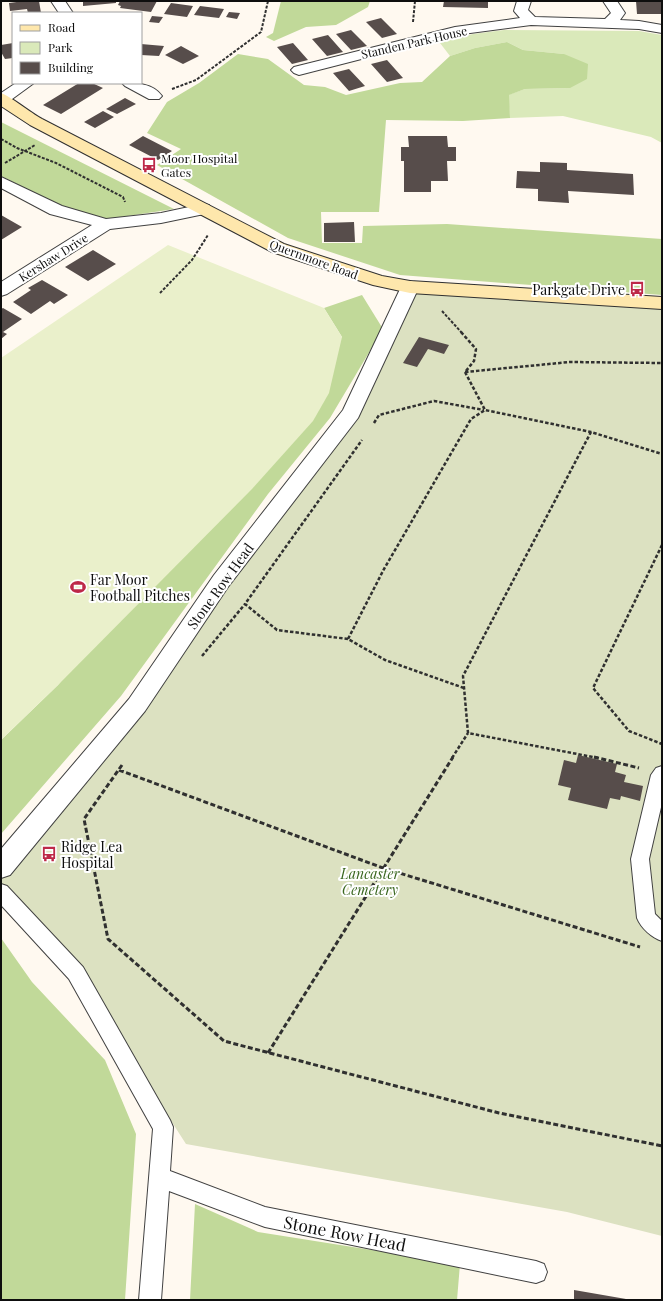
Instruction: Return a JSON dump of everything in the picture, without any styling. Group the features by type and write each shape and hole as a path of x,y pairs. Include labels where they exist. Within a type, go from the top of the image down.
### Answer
{"street":[{"path":"58,1 65,12"},
{"path":"524,1 521,11 531,21"},
{"path":"609,24 618,13 610,1"},
{"name":"Standen Park House","path":"299,70 455,31 531,21 640,25 662,29"},
{"path":"2,98 24,84"},
{"path":"132,84 154,96"},
{"name":"Quernmore Road","path":"2,98 16,110 36,122 278,248 379,282 410,287 662,303"},
{"name":"Kershaw Drive","path":"1,182 56,210 106,224 161,218 203,209"},
{"name":"Kershaw Drive","path":"1,290 106,224"},
{"name":"Stone Row Head","path":"1,867 137,705 221,581 351,413 410,287"}],"lane":[{"path":"661,774 640,859 646,918 662,933"},
{"path":"1,892 76,973 164,1127 150,1300"},
{"name":"Stone Row Head","path":"160,1176 264,1217 536,1272"}],"path":[{"path":"154,96 196,80 260,32 268,1"},
{"path":"1,139 56,163 123,197 128,208 161,218"},
{"path":"10,160 25,150"},
{"path":"160,293 192,260 221,218"},
{"path":"439,308 476,349 474,362 465,372"},
{"path":"465,372 570,362 662,364"},
{"path":"465,372 485,410"},
{"path":"370,428 379,415 434,401 591,432 662,454"},
{"path":"348,639 384,569 471,419 485,410"},
{"path":"268,1052 468,733 463,676 591,432"},
{"path":"197,662 245,604 316,507 366,435"},
{"path":"662,545 593,688 628,731 662,744"},
{"path":"245,604 277,630 348,639 385,660 464,688"},
{"path":"468,733 573,752 661,774"},
{"path":"124,763 84,820 108,939 224,1041 499,1113 662,1146"},
{"path":"119,770 383,868 647,949"}],"green space":[{"path":"281,1 370,1 368,7 336,25 306,27 274,41 266,37 273,33"},
{"path":"504,30 639,31 662,35 662,143 651,137 563,116 510,118 508,95 525,89 570,88 564,54 523,50 507,42 475,48 450,56 440,43 473,34"},
{"path":"507,42 523,50 564,54 588,64 587,79 570,88 525,89 509,95 510,118 463,121 386,120 379,212 321,212 322,243 362,243 363,226 447,224 662,239 662,295 400,275 288,238 157,165 181,149 147,133 167,102 199,83 238,54 268,59 304,85 325,87 346,95 400,83 422,82 450,56 475,48"},
{"path":"1,122 174,209 108,219 61,206 1,176"},
{"name":"Far Moor Football Pitches","path":"168,245 324,308 342,337 329,393 313,421 252,489 58,685 1,740 1,358"},
{"name":"Lancaster Cemetery","path":"410,287 662,303 662,1236 567,1212 186,1144 76,973 1,892 1,867 351,413"},
{"path":"362,295 383,329 330,418 268,494 121,696 1,834 1,740 58,685 342,337 324,308"},
{"path":"1,938 32,982 105,1060 136,1134 125,1300 1,1300"},
{"path":"195,1204 258,1232 460,1264 457,1300 190,1300"}],"building":[{"path":"39,1 41,12 28,12 27,9 10,11 9,3"},
{"path":"83,1 116,1 116,3 83,6"},
{"path":"120,1 157,1 151,12 120,8 121,6 118,5"},
{"path":"444,1 488,1 488,8 443,7"},
{"path":"636,1 662,1 662,14 637,14"},
{"path":"171,3 193,6 187,17 164,14"},
{"path":"200,6 224,9 219,18 194,15"},
{"path":"229,12 240,13 237,19 226,17"},
{"path":"152,16 163,17 159,23 149,22"},
{"path":"381,18 397,34 382,38 366,22"},
{"path":"351,30 367,46 351,50 336,34"},
{"path":"328,35 343,52 327,56 312,39"},
{"path":"12,43 12,58 5,59 1,52 1,45"},
{"path":"293,43 308,60 292,64 277,47"},
{"path":"142,44 164,46 159,56 142,55"},
{"path":"181,46 199,56 183,64 165,55"},
{"path":"387,60 403,78 387,82 371,64"},
{"path":"349,69 365,86 349,91 333,73"},
{"path":"77,84 94,84 103,88 61,114 43,105"},
{"path":"125,98 136,104 117,114 106,109"},
{"path":"103,111 114,117 95,128 84,122"},
{"path":"143,136 172,151 158,160 129,145"},
{"path":"408,136 447,136 448,147 456,147 456,161 447,161 448,181 431,181 431,192 404,192 404,161 401,161 401,147 409,147"},
{"path":"540,162 567,163 567,170 633,174 634,195 568,191 569,203 538,201 538,189 516,188 517,171 540,172"},
{"path":"1,215 22,227 1,240"},
{"path":"354,222 355,242 324,242 324,223"},
{"path":"93,250 116,264 88,281 65,267"},
{"path":"42,280 68,295 54,304 50,301 31,314 13,302 31,290 28,288"},
{"path":"3,308 22,319 3,332 7,334 1,339 1,309"},
{"path":"419,337 449,345 444,354 428,349 417,367 403,363"},
{"path":"578,755 617,764 615,772 626,775 624,782 643,786 640,801 621,796 620,800 610,798 607,809 568,800 571,788 558,785 564,760 576,763"},
{"path":"574,1290 626,1299 626,1300 574,1300"}],"place":[{"name":"Moor Hospital Gates","path":"149,165"},
{"name":"Parkgate Drive","path":"637,289"},
{"name":"Far Moor Football Pitches","path":"78,587"},
{"name":"Ridge Lea Hospital","path":"49,854"}]}
